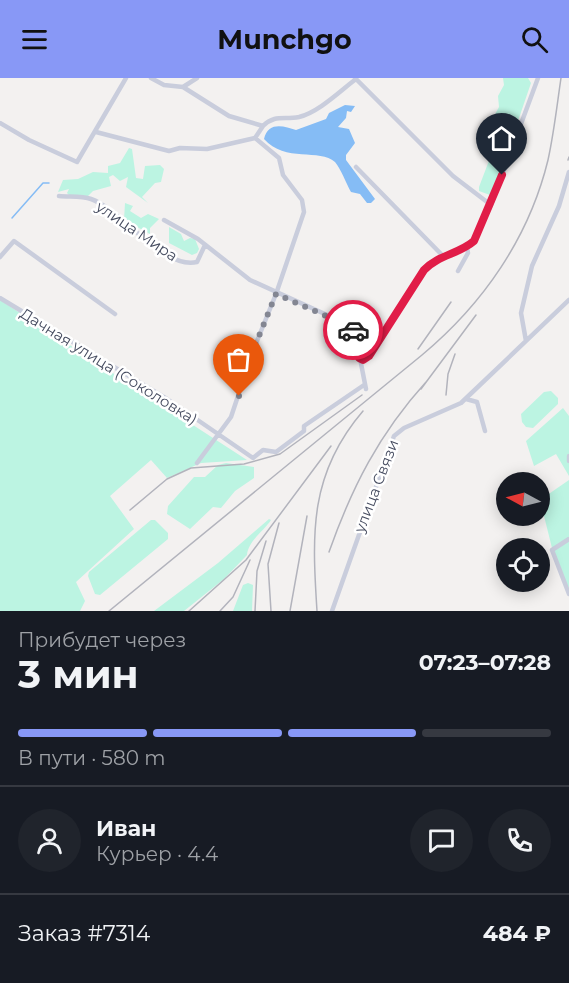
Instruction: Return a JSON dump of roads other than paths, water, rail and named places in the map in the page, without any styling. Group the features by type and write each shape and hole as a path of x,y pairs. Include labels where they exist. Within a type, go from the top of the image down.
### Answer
{"street":[{"path":"0,123 76,162 96,132 126,78"},
{"path":"151,78 164,85 183,87 229,116 263,126"},
{"path":"183,87 197,78"},
{"path":"359,358 363,360 369,356 431,262 467,247 474,241 491,205 538,78"},
{"path":"96,132 169,151 180,148 207,149 255,138 263,126 276,117 292,118 307,114 356,79 453,176 491,205"},
{"path":"197,463 231,417 305,207 303,200 283,175 279,158 255,138"},
{"path":"356,167 444,257"},
{"path":"526,341 521,313 532,266 559,206 569,172"},
{"name":"улица Мира","path":"59,196 92,200 154,246 186,263 197,262 205,245"},
{"name":"улица Мира","path":"164,220 205,245 250,280 349,326 355,333 365,387"},
{"path":"0,257 14,241 115,314"},
{"path":"458,270 468,253 467,247"},
{"name":"Дачная улица (Соколовка)","path":"0,298 167,399 216,435 253,458 263,450 276,452 304,432 304,426 365,387"},
{"name":"улица Связи","path":"332,611 394,436 404,428 453,409 569,300"},
{"path":"465,399 477,402 485,431"},
{"path":"569,456 569,461"},
{"path":"569,539 552,550 569,594"}],"water":[{"path":"345,105 355,106 351,112 347,111 346,118 338,127 349,129 355,143 346,155 346,160 375,199 371,203 367,203 360,194 351,192 337,165 329,158 282,151 264,139 269,129 273,127 282,126 296,130 326,119 329,113"}],"waterway":[{"path":"12,218 43,183 49,183"}],"railway":[{"path":"109,611 422,355 465,314 501,268 516,243 540,189 554,129 561,78"},
{"path":"418,349 451,302"},
{"path":"421,389 476,315"},
{"path":"446,395 448,374 455,354"},
{"path":"329,552 347,505 368,462 394,421 426,382"},
{"path":"130,510 167,479 191,468 244,464 280,454 362,395"},
{"path":"317,611 315,530 323,481 345,434 363,411"},
{"path":"189,611 246,560 331,446"},
{"path":"290,611 307,516"},
{"path":"271,611 268,564 279,523"},
{"path":"255,611 257,571 266,541"},
{"path":"220,611 233,597 250,560"}]}
